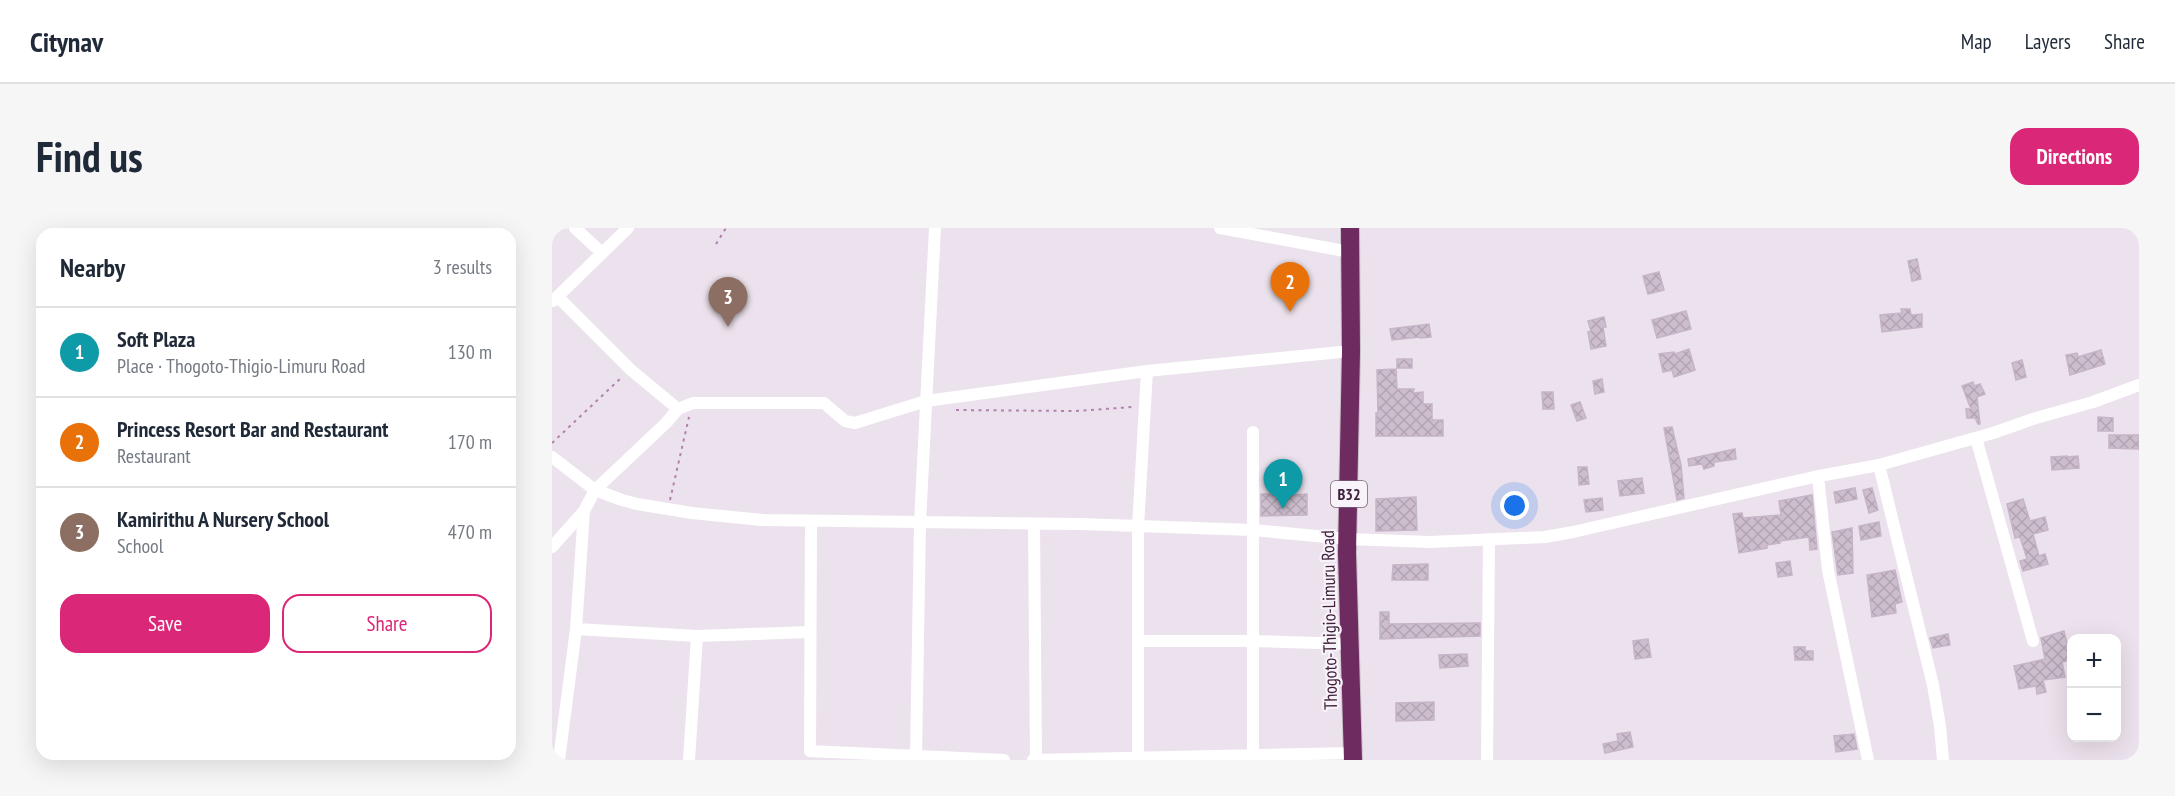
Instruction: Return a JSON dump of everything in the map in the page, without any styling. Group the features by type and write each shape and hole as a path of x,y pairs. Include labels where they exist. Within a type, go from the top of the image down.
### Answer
{"highway":[{"name":"Thogoto-Thigio-Limuru Road","path":"1350,228 1348,539 1353,756"}],"street":[{"path":"575,228 603,253"},
{"path":"628,228 555,299 631,370 678,409"},
{"path":"916,756 920,523 935,228"},
{"path":"1220,228 1350,252"},
{"path":"552,547 584,511 595,490 678,409 693,403 824,403 845,421 855,423 926,401 1147,371 1351,351"},
{"path":"1138,758 1138,527 1147,371"},
{"path":"552,457 595,490 637,504 750,519 1253,530 1348,539 1430,542 1545,537 1818,476 1879,465 2094,402 2139,385"},
{"path":"1253,432 1253,755"},
{"path":"1976,438 2033,641"},
{"path":"1879,465 1933,685 1943,760"},
{"path":"1818,476 1828,570 1868,760"},
{"path":"559,760 576,629 584,511"},
{"path":"811,521 810,751 1004,760"},
{"path":"1034,524 1034,760 1253,755 1353,756"},
{"path":"1487,760 1489,539"},
{"path":"576,629 697,636 810,632"},
{"path":"689,760 697,636"},
{"path":"1139,641 1350,644"},
{"path":"552,730 563,723"}],"path":[{"path":"716,244 726,228"},
{"path":"552,443 631,370"},
{"path":"668,508 693,403"},
{"path":"952,410 1075,411 1144,406"}],"building":[{"path":"1917,259 1921,279 1912,281 1908,261"},
{"path":"1659,272 1664,290 1648,294 1643,276"},
{"path":"1901,309 1910,309 1911,315 1922,314 1922,327 1882,332 1880,315 1902,313"},
{"path":"1686,311 1691,329 1657,338 1652,320"},
{"path":"1604,317 1606,346 1591,349 1588,332 1591,331 1588,321"},
{"path":"1429,324 1431,337 1392,340 1390,329"},
{"path":"1689,349 1695,370 1674,377 1672,370 1663,372 1659,354 1674,352 1675,354"},
{"path":"2101,350 2105,364 2070,375 2066,355 2077,353 2078,357"},
{"path":"1397,359 1412,359 1412,368 1397,368"},
{"path":"2022,360 2026,377 2016,380 2012,363"},
{"path":"1396,369 1397,389 1414,389 1413,393 1423,392 1423,404 1432,404 1432,420 1443,420 1443,436 1376,436 1377,370"},
{"path":"1602,379 1604,392 1595,394 1593,381"},
{"path":"1973,382 1974,386 1980,384 1985,394 1977,397 1980,424 1975,418 1967,418 1966,409 1971,409 1962,386"},
{"path":"1542,392 1553,392 1554,409 1543,409"},
{"path":"1580,402 1586,418 1577,421 1571,405"},
{"path":"2098,417 2113,418 2113,431 2098,431"},
{"path":"1672,427 1681,465 1684,498 1677,500 1664,428"},
{"path":"2109,435 2139,435 2139,449 2109,448"},
{"path":"1735,449 1736,459 1714,462 1714,466 1704,469 1702,464 1689,466 1688,459"},
{"path":"2078,456 2079,468 2052,470 2051,457"},
{"path":"1578,467 1587,467 1589,484 1579,485"},
{"path":"1642,478 1644,493 1620,496 1618,481"},
{"path":"1855,488 1857,499 1836,503 1834,492"},
{"path":"1872,488 1878,510 1869,513 1863,490"},
{"path":"1261,494 1272,494 1272,496 1307,494 1307,515 1261,516"},
{"path":"1812,495 1817,549 1810,550 1809,537 1780,541 1780,543 1767,545 1767,548 1739,553 1733,514 1742,513 1743,518 1781,515 1779,501"},
{"path":"1416,497 1417,530 1376,531 1376,499"},
{"path":"1602,498 1603,510 1586,512 1584,500"},
{"path":"2023,499 2030,521 2045,517 2048,530 2033,534 2039,556 2045,554 2048,564 2023,571 2020,561 2027,559 2020,537 2015,538 2007,504"},
{"path":"1879,522 1881,536 1861,540 1859,526"},
{"path":"1852,528 1853,573 1838,575 1832,532"},
{"path":"1790,561 1792,575 1778,577 1776,563"},
{"path":"1428,564 1428,580 1392,580 1393,565"},
{"path":"1895,570 1902,602 1895,604 1896,613 1872,617 1867,575"},
{"path":"1380,612 1389,612 1389,624 1480,623 1480,636 1380,639"},
{"path":"2064,631 2067,661 2062,662 2065,677 2043,680 2046,692 2037,694 2036,686 2019,689 2014,666 2045,659 2041,638"},
{"path":"1948,634 1950,645 1933,648 1930,638"},
{"path":"1648,639 1651,657 1635,659 1633,641"},
{"path":"1794,647 1805,647 1805,651 1813,651 1813,660 1795,660"},
{"path":"1467,654 1468,666 1440,668 1439,655"},
{"path":"1434,702 1434,720 1396,721 1396,703"},
{"path":"1630,732 1633,747 1605,753 1603,744 1618,741 1617,734"},
{"path":"1854,734 1857,749 1836,752 1834,736"}],"place":[{"name":"Princess Resort Bar and Restaurant","path":"1290,312"},
{"name":"Kamirithu A Nursery School","path":"728,327"},
{"name":"Soft Plaza","path":"1283,509"}]}
